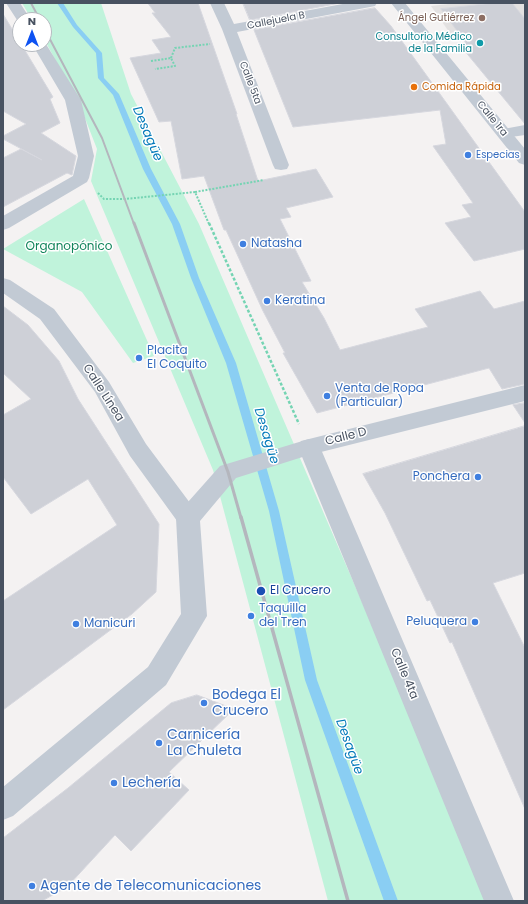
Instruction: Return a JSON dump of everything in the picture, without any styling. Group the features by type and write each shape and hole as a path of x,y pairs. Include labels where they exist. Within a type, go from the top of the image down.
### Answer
{"street":[{"path":"14,3 19,12"},
{"name":"Calle 5ta","path":"217,3 231,33 281,164"},
{"name":"Callejuela B","path":"231,33 370,3"},
{"name":"Calle 1ra","path":"398,3 525,160"},
{"path":"3,224 81,178 86,156 73,100 44,52"},
{"path":"504,133 525,130"},
{"name":"Calle Línea","path":"3,284 47,314 102,387 138,450 188,518"},
{"name":"Calle D","path":"188,518 228,472 298,450 525,393"},
{"name":"Calle 4ta","path":"298,450 499,901"},
{"path":"3,806 157,676 194,616 188,518"}],"path":[{"path":"155,70 175,66 171,58 175,48 219,43 231,33"},
{"path":"151,61 171,58"},
{"path":"81,178 104,199 125,199 194,192 268,179 281,164"},
{"path":"194,192 298,450"}],"shaded area":[{"name":"Ángel Gutiérrez","path":"457,3 525,3 525,30 454,39 431,6"}],"green space":[{"path":"22,3 101,3 131,94 199,224 491,901 328,901 213,470 91,181 97,149 79,103 51,52 52,12 27,12"},
{"name":"Organopónico","path":"84,199 154,356 133,363 82,292 3,249"}],"building":[{"path":"148,3 198,3 237,114 258,181 316,169 333,197 286,208 291,217 280,219 311,281 302,282 324,318 340,350 428,327 415,309 480,291 494,309 525,301 525,384 502,389 489,368 317,413 283,353 285,353 263,311 226,230 224,230 204,176 182,179 171,121 159,122 130,58 161,53 152,40 171,37 152,13 155,13"},
{"path":"243,3 340,3 250,20"},
{"path":"494,3 512,3 525,19 525,124 459,44 466,43 441,9"},
{"path":"375,8 391,26 525,212 525,249 474,261 445,223 471,217 462,205 473,203 433,146 446,144 440,110 293,127 254,30"},
{"path":"3,14 12,29 12,52 26,52 53,97 50,99 60,123 41,133 76,156 72,175 67,173 3,207 3,158 21,149 42,160 3,139 3,136 26,124 3,111"},
{"path":"3,306 28,325 59,361 78,399 159,524 156,592 132,614 3,710 3,601 117,525 88,479 31,514 3,477 3,415 31,399 3,373"},
{"path":"525,403 525,423 513,405"},
{"path":"525,426 525,573 493,583 525,648 525,809 452,642 450,643 430,600 427,601 385,513 363,474"},
{"path":"197,695 234,709 169,772 189,790 131,851 115,835 67,887 42,901 3,901 3,838 68,788 171,703"}],"waterway":[{"name":"Desagüe","path":"60,3 75,26 99,53 101,78 116,94 147,169 176,224 195,278 231,363 274,511 311,680 391,901"}],"railway":[{"path":"31,3 36,12"},
{"path":"52,43 102,138 134,224"},
{"path":"134,223 228,472 241,518"},
{"path":"241,517 348,901"}],"place":[{"name":"Ángel Gutiérrez","path":"482,18"},
{"name":"Consultorio Médico de la Familia","path":"480,43"},
{"name":"Comida Rápida","path":"414,87"},
{"name":"Especias","path":"468,155"},
{"name":"Natasha","path":"243,244"},
{"name":"Keratina","path":"267,301"},
{"name":"Placita El Coquito","path":"139,358"},
{"name":"Venta de Ropa (Particular)","path":"327,396"},
{"name":"Ponchera","path":"478,477"},
{"name":"El Crucero","path":"261,591"},
{"name":"Taquilla del Tren","path":"251,616"},
{"name":"Peluquera","path":"475,622"},
{"name":"Manicuri","path":"76,624"},
{"name":"Bodega El Crucero","path":"204,703"},
{"name":"Carnicería La Chuleta","path":"159,743"},
{"name":"Lechería","path":"114,783"},
{"name":"Agente de Telecomunicaciones","path":"32,886"}]}
